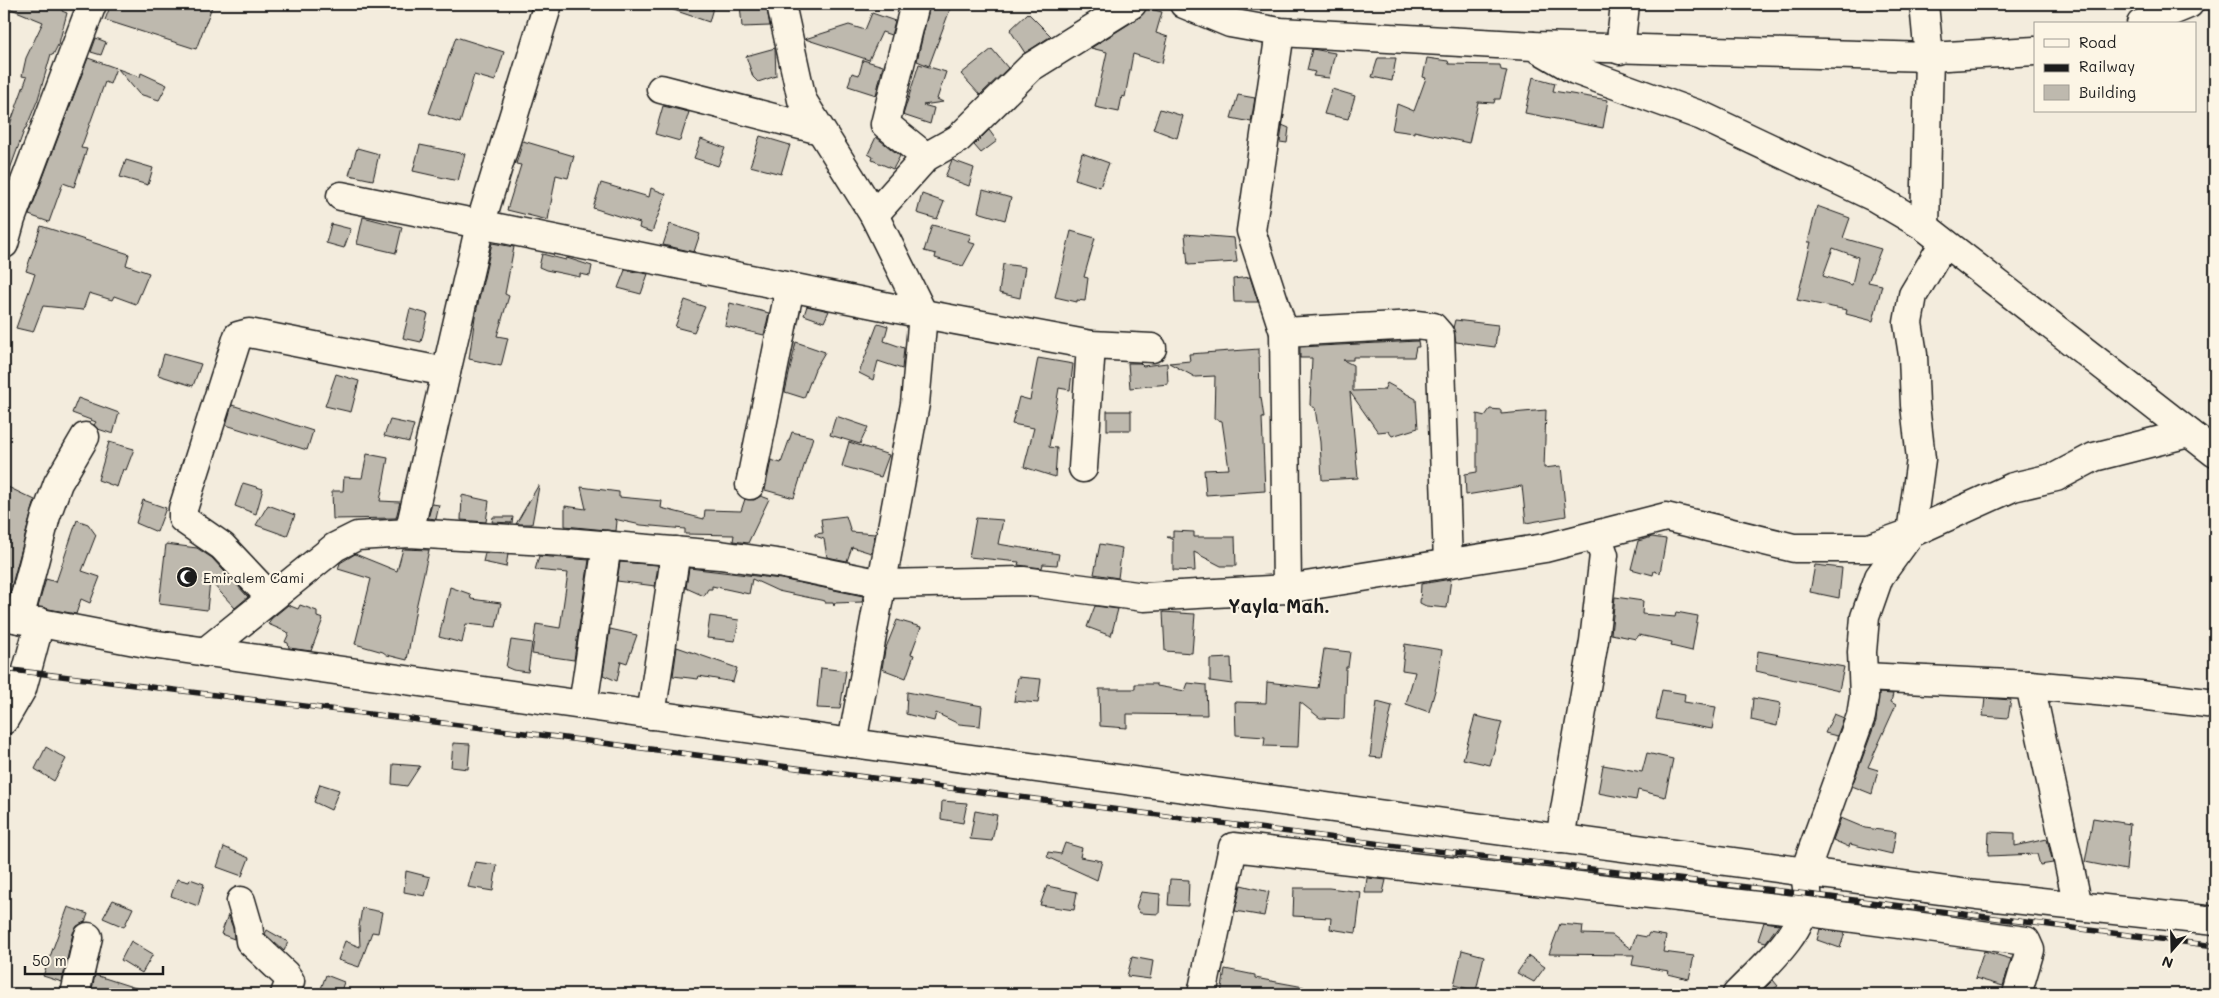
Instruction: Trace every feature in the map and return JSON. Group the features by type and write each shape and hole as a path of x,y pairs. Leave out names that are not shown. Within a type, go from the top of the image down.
{"street":[{"path":"4,244 11,218 92,4"},
{"path":"409,533 480,225 548,4"},
{"path":"781,4 802,100 874,216 923,314 915,404 852,743"},
{"path":"915,4 885,124 926,157"},
{"path":"874,216 926,157 958,139 1031,67 1132,4"},
{"path":"1184,4 1230,23 1280,32 1620,50 1929,57 2034,51"},
{"path":"1620,50 1625,4"},
{"path":"1737,994 1797,927 1807,894 1805,871 1860,716 1864,697 1862,652 1865,617 1879,577 1911,533 1921,459 1915,405 1913,354 1908,323 1914,295 1935,235 1929,57 1924,4"},
{"path":"2146,22 2189,4"},
{"path":"1280,32 1251,231 1284,332 1287,589"},
{"path":"1534,46 1575,70 1702,116 1874,197 1935,235 2215,453"},
{"path":"661,89 820,130"},
{"path":"341,196 923,314 1091,345 1152,348"},
{"path":"750,485 790,287"},
{"path":"1284,332 1416,325 1433,327 1440,335 1448,562"},
{"path":"271,598 222,546 182,519 183,509 238,336 250,333 446,372"},
{"path":"1083,468 1091,345"},
{"path":"205,652 335,547 357,536 409,533 676,551 784,564 882,584 1023,581 1144,597 1287,589 1545,548 1666,517 1794,548 1869,548 1911,533 2013,487 2056,477 2094,457 2190,433"},
{"path":"4,720 22,689 21,619 46,516 55,492 85,437"},
{"path":"1560,839 1594,641 1604,555 1597,535"},
{"path":"583,705 607,545"},
{"path":"651,715 676,551"},
{"path":"21,619 151,644 852,743 1976,895 2215,921"},
{"path":"1864,677 2030,685 2215,704"},
{"path":"2030,685 2078,906"},
{"path":"1202,994 1233,847 1802,911 2026,941 2030,950 2017,994"},
{"path":"241,901 248,925 250,941 290,981 285,994"},
{"path":"75,994 88,936"}],"building":[{"path":"4,4 63,4 62,11 67,13 59,43 53,55 51,54 38,99 6,180 4,180 4,141 27,77 22,76 26,58 43,22 4,6"},
{"path":"111,4 213,4 196,49 105,20"},
{"path":"663,4 714,4 709,22 662,6"},
{"path":"740,4 766,4 770,26 742,27"},
{"path":"930,4 952,4 929,66 917,61"},
{"path":"1147,8 1162,12 1156,33 1168,37 1162,63 1133,54 1125,97 1122,96 1119,112 1095,107 1107,52 1091,48 1140,17"},
{"path":"872,13 895,21 891,35 882,32 869,60 805,39 849,25 865,30"},
{"path":"1028,13 1051,36 1025,53 1010,30"},
{"path":"456,37 504,52 495,81 474,75 460,123 429,113"},
{"path":"96,38 106,42 101,55 91,52"},
{"path":"775,48 776,76 758,82 753,77 746,56"},
{"path":"992,49 1008,68 980,95 961,74"},
{"path":"1312,49 1335,53 1329,78 1313,76 1315,72 1307,70"},
{"path":"88,58 116,68 110,84 105,82 81,148 87,149 74,187 63,183 49,222 29,215"},
{"path":"1378,58 1396,58 1392,81 1372,77"},
{"path":"1427,58 1448,61 1449,64 1500,65 1501,70 1507,71 1500,99 1495,99 1494,103 1478,102 1469,143 1414,131 1414,133 1392,130 1397,104 1414,111 1426,78 1423,77"},
{"path":"863,60 883,66 876,95 848,86 852,73 859,75"},
{"path":"919,64 946,72 937,99 943,102 923,105 934,108 930,124 903,115"},
{"path":"118,69 140,77 141,73 167,85 159,100 139,94"},
{"path":"1533,77 1555,83 1553,91 1608,100 1603,128 1525,113"},
{"path":"1332,89 1355,96 1348,119 1324,114"},
{"path":"1238,95 1255,98 1251,122 1231,118"},
{"path":"663,106 689,112 680,141 655,134"},
{"path":"1160,109 1183,116 1177,138 1153,129"},
{"path":"1282,125 1289,128 1287,143 1280,142"},
{"path":"989,130 997,141 981,153 974,145"},
{"path":"760,136 790,145 781,174 750,166"},
{"path":"876,137 900,156 893,169 872,160 873,157 868,154"},
{"path":"701,139 725,148 718,166 694,158"},
{"path":"523,141 574,156 568,178 556,175 548,220 507,210 521,165 516,164"},
{"path":"420,145 465,154 458,181 413,171"},
{"path":"357,148 379,154 373,180 349,175"},
{"path":"1082,153 1109,163 1100,187 1075,179"},
{"path":"126,160 153,168 148,185 120,177"},
{"path":"952,160 974,168 969,186 945,177"},
{"path":"601,183 649,197 651,188 666,194 652,232 639,228 640,223 593,208"},
{"path":"983,190 1011,198 1005,220 978,212"},
{"path":"922,194 944,202 937,219 917,213"},
{"path":"1817,206 1850,218 1843,238 1881,249 1868,282 1882,285 1873,321 1846,314 1847,310 1797,300 1811,242 1808,242","holes":["1833,248 1858,257 1852,285 1823,276"]},
{"path":"363,217 402,227 396,253 357,244"},
{"path":"331,224 351,229 344,248 326,243"},
{"path":"670,224 700,234 694,252 663,245"},
{"path":"932,225 971,235 968,242 975,244 963,266 935,258 936,254 924,251"},
{"path":"41,226 129,254 126,265 149,273 136,304 114,296 112,300 89,293 83,310 43,306 33,332 16,328 35,274 26,271"},
{"path":"1071,231 1095,238 1084,277 1088,278 1085,301 1077,300 1077,302 1055,297"},
{"path":"1185,234 1234,238 1237,262 1188,265"},
{"path":"492,243 514,247 505,294 509,296 497,336 508,338 501,366 469,359 475,317"},
{"path":"542,254 566,260 567,258 592,266 590,276 580,274 580,277 539,267"},
{"path":"1003,264 1025,267 1020,298 999,293"},
{"path":"625,270 648,274 641,294 618,288"},
{"path":"1250,277 1258,302 1234,302 1233,279"},
{"path":"685,300 705,307 694,332 675,327"},
{"path":"730,303 769,313 764,335 725,326"},
{"path":"807,306 829,311 824,322 804,315"},
{"path":"410,309 428,314 421,342 403,338"},
{"path":"1455,320 1498,325 1495,347 1456,342 1453,328"},
{"path":"878,323 888,326 884,341 904,348 902,369 878,361 873,380 859,373"},
{"path":"1418,341 1419,347 1416,347 1414,357 1353,357 1353,360 1343,360 1353,365 1353,391 1384,390 1387,383 1416,399 1418,428 1392,436 1388,431 1378,432 1350,392 1358,478 1322,480 1320,442 1315,408 1310,405 1312,358 1300,358 1300,347"},
{"path":"796,342 825,352 815,369 804,398 785,392"},
{"path":"1259,349 1260,398 1264,418 1262,418 1265,491 1206,495 1204,470 1229,469 1222,421 1214,419 1215,376 1195,377 1169,363 1190,361 1189,354"},
{"path":"164,354 201,364 193,386 158,375"},
{"path":"1038,358 1073,364 1070,390 1059,388 1049,447 1057,448 1055,477 1024,467 1034,428 1012,424 1019,397 1030,400"},
{"path":"1128,363 1140,363 1143,366 1167,363 1168,384 1130,388"},
{"path":"336,374 359,381 351,412 325,406"},
{"path":"78,398 119,413 113,434 98,429 94,425 96,422 72,413"},
{"path":"232,405 313,431 307,450 226,425"},
{"path":"1490,409 1501,410 1501,414 1546,410 1544,468 1561,466 1566,516 1526,523 1522,486 1466,495 1465,474 1477,472 1477,414 1485,416"},
{"path":"1107,411 1131,411 1131,430 1107,430"},
{"path":"836,416 868,427 860,444 830,435"},
{"path":"390,420 414,425 409,442 384,436"},
{"path":"792,432 813,437 794,498 765,490 771,460 781,463"},
{"path":"109,442 134,449 126,470 123,469 117,487 98,480"},
{"path":"849,442 889,455 881,477 842,466"},
{"path":"367,454 388,458 380,501 400,502 396,518 333,519 332,491 343,491 344,477 362,478"},
{"path":"243,483 263,489 256,514 235,506"},
{"path":"538,486 532,524 516,524"},
{"path":"8,487 35,500 8,599 4,598 4,496"},
{"path":"581,487 619,492 619,497 662,501 661,508 704,519 705,510 741,511 745,499 754,500 761,496 769,499 748,543 733,541 734,535 685,534 685,529 641,525 614,519 617,521 616,531 565,526 565,506 586,509"},
{"path":"462,495 489,501 486,522 461,520"},
{"path":"143,500 166,508 157,532 136,523"},
{"path":"432,504 439,505 436,519 428,518"},
{"path":"268,505 295,515 287,536 256,525"},
{"path":"846,516 851,532 875,534 871,553 852,547 847,561 827,557 824,539 815,536 815,534 823,533 821,519"},
{"path":"493,517 513,517 512,523 492,522"},
{"path":"976,518 1003,520 998,544 1059,554 1057,565 1043,564 1042,568 1018,565 1019,562 969,557"},
{"path":"77,520 88,524 96,535 82,571 100,577 90,603 81,599 76,614 38,607 46,579 56,582"},
{"path":"1173,531 1194,532 1194,537 1235,537 1236,566 1221,566 1194,552 1195,571 1173,570 1173,540 1167,537 1173,537"},
{"path":"1652,537 1666,539 1660,573 1654,571 1653,575 1631,569 1638,541"},
{"name":"Emiralem Cami","path":"166,544 197,548 212,558 248,597 235,608 210,581 207,610 159,604"},
{"path":"1100,544 1122,548 1118,578 1094,574"},
{"path":"403,549 429,550 407,660 355,644 371,579 338,569 340,563 355,554 397,571"},
{"path":"485,553 508,554 506,567 483,562"},
{"path":"539,556 589,560 574,660 532,654 536,624 560,628 568,573 535,570"},
{"path":"620,562 658,565 655,586 617,581"},
{"path":"1815,565 1842,568 1839,598 1810,592"},
{"path":"689,568 781,579 863,596 862,602 835,603 834,606 833,603 825,603 825,601 778,591 752,579 749,594 712,586 712,589 708,589 704,596 686,588"},
{"path":"1451,579 1447,608 1426,606 1420,603 1421,584"},
{"path":"450,587 470,594 471,599 501,603 496,627 466,624 462,643 439,637"},
{"path":"1615,597 1643,601 1642,614 1675,617 1676,612 1698,616 1692,651 1671,646 1672,642 1639,635 1636,639 1611,634"},
{"path":"288,605 298,609 300,605 317,611 317,617 323,619 311,651 289,648 288,643 285,642 289,633 268,624 271,619"},
{"path":"1095,606 1118,609 1111,636 1087,627"},
{"path":"1163,612 1195,614 1192,653 1165,651"},
{"path":"710,616 739,620 735,641 707,638"},
{"path":"897,620 921,627 911,654 914,655 906,678 882,669 885,650"},
{"path":"610,629 637,635 627,663 621,661 617,681 603,675"},
{"path":"511,640 532,643 528,672 506,667"},
{"path":"1405,644 1442,650 1436,687 1429,712 1406,704 1415,672 1402,670"},
{"path":"677,647 737,668 733,682 699,676 698,679 673,676"},
{"path":"1324,649 1350,652 1348,667 1346,667 1344,719 1320,718 1300,702 1298,747 1264,746 1265,737 1236,735 1235,702 1266,703 1267,682 1318,688"},
{"path":"1758,651 1844,667 1839,690 1756,671"},
{"path":"1231,658 1232,684 1210,681 1210,659"},
{"path":"821,668 846,671 840,709 817,708"},
{"path":"1018,677 1041,679 1038,703 1014,701"},
{"path":"1188,683 1206,685 1207,715 1127,714 1127,728 1100,726 1099,689 1135,689 1135,684 1157,684 1157,686 1185,691"},
{"path":"1662,690 1685,694 1684,702 1716,707 1712,729 1656,719"},
{"path":"907,692 982,706 980,726 959,724 936,713 934,721 906,714"},
{"path":"1879,693 1893,694 1891,702 1896,705 1868,767 1878,770 1872,794 1852,786 1876,721"},
{"path":"1753,698 1781,703 1777,726 1751,720"},
{"path":"1985,698 2011,700 2008,718 1983,716"},
{"path":"1377,702 1392,706 1381,758 1370,757"},
{"path":"1834,714 1844,718 1837,736 1825,733"},
{"path":"1475,716 1502,722 1490,765 1463,759"},
{"path":"453,743 470,744 468,769 451,767"},
{"path":"46,747 66,759 54,781 35,769"},
{"path":"1647,753 1673,759 1665,797 1638,790 1636,800 1598,793 1603,765 1642,772"},
{"path":"393,764 420,766 407,786 392,784"},
{"path":"320,784 339,790 331,810 314,802"},
{"path":"942,801 967,803 963,823 941,819"},
{"path":"975,811 997,815 992,841 970,839"},
{"path":"1841,818 1865,828 1896,832 1892,854 1850,844 1849,847 1833,840"},
{"path":"2093,818 2130,824 2126,870 2085,862"},
{"path":"1989,832 2015,833 2015,846 2047,839 2053,863 2040,865 2037,854 1988,856"},
{"path":"1065,843 1082,848 1080,857 1102,861 1097,880 1047,857 1048,852 1061,854"},
{"path":"224,847 249,858 242,876 217,867"},
{"path":"475,862 497,865 493,891 468,887"},
{"path":"406,871 430,877 425,896 404,892"},
{"path":"1367,878 1386,880 1383,893 1365,893"},
{"path":"177,879 189,882 190,879 204,884 198,906 171,896"},
{"path":"1170,879 1189,880 1188,906 1168,905"},
{"path":"1241,885 1269,892 1264,916 1235,911"},
{"path":"1047,886 1077,892 1074,910 1040,905"},
{"path":"1294,888 1329,888 1361,892 1356,933 1330,929 1331,918 1293,916"},
{"path":"1141,892 1160,894 1159,914 1140,913 1136,907"},
{"path":"113,900 133,908 124,927 103,918"},
{"path":"68,907 88,914 85,922 77,926 73,933 62,982 43,976"},
{"path":"362,908 382,912 378,933 372,932 359,967 338,960 345,941 360,947 359,926"},
{"path":"228,915 233,928 234,939 221,934"},
{"path":"1764,922 1779,924 1766,942 1758,940"},
{"path":"1560,924 1583,926 1582,934 1612,935 1631,949 1636,935 1647,937 1649,933 1666,936 1663,952 1694,956 1689,979 1668,974 1669,971 1632,965 1634,955 1549,954"},
{"path":"1820,929 1845,933 1840,948 1817,940"},
{"path":"267,930 288,942 284,951 265,934"},
{"path":"131,941 153,954 142,973 121,960"},
{"path":"1462,950 1484,956 1476,991 1454,985"},
{"path":"1984,951 2011,959 2003,986 1975,978"},
{"path":"1529,956 1545,967 1534,982 1517,973"},
{"path":"1132,957 1153,961 1150,979 1127,976"},
{"path":"1225,969 1255,975 1255,978 1304,987 1304,994 1221,994"},
{"path":"95,975 145,991 144,994 91,994"},
{"path":"326,975 344,982 340,994 319,994"},
{"path":"1773,980 1778,986 1766,994 1759,994"}],"railway":[{"path":"4,669 557,737 1420,849 1807,894 2215,946"}],"place":[{"name":"Emiralem Cami","path":"187,577"}],"district":[{"name":"Yayla Mah.","path":"1279,605"}]}
